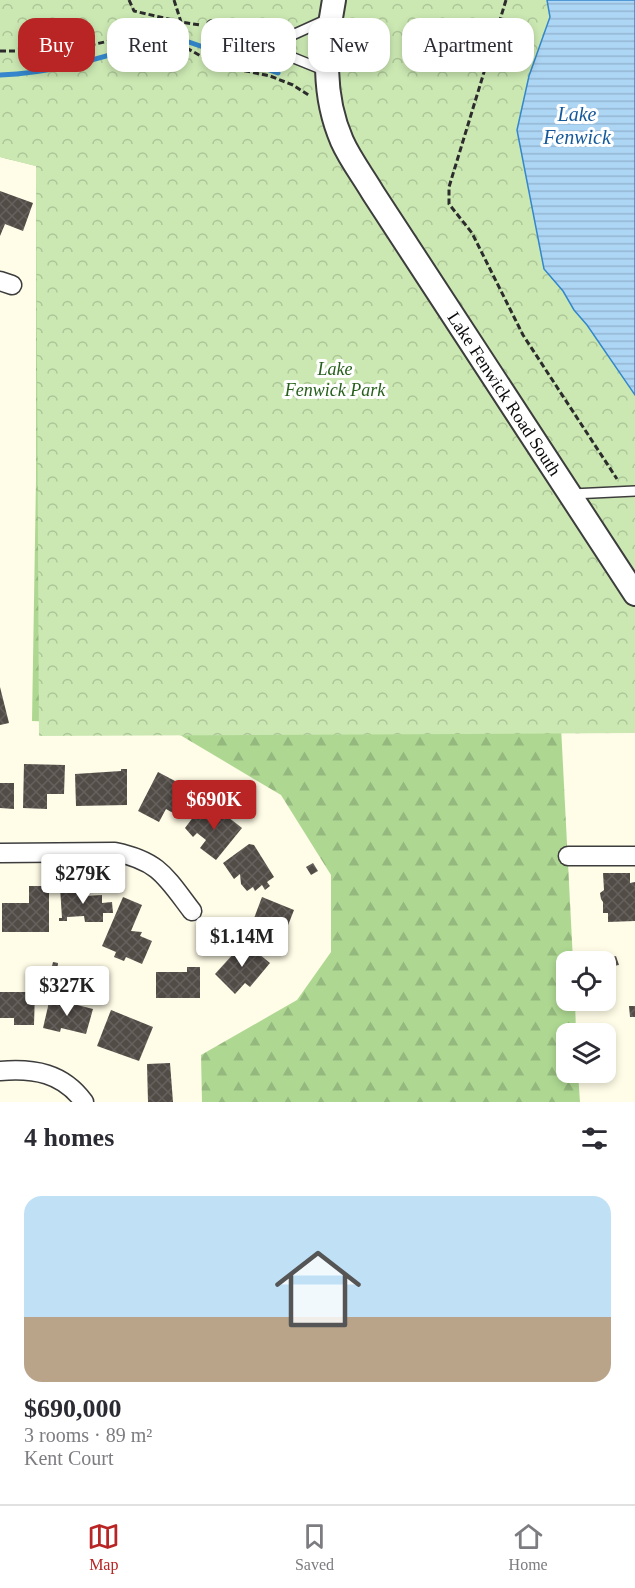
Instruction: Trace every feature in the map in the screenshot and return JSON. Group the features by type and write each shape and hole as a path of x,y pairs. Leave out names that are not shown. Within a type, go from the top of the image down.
{"street":[{"name":"Lake Fenwick Road South","path":"326,72 331,107 343,142 373,193 635,594"},
{"path":"0,853 115,852 134,856 148,861 161,871 192,911"},
{"path":"568,856 635,856"},
{"path":"0,1071 37,1071 59,1077 75,1090 84,1102"}],"lane":[{"path":"296,30 332,9"},
{"path":"570,494 635,491"}],"path":[{"path":"129,0 134,11 164,18"},
{"path":"174,0 180,18"},
{"path":"506,0 449,187 449,204 471,233 523,335 610,466 623,491"},
{"path":"0,51 62,51 107,42"},
{"path":"189,49 217,65 270,76 293,85 331,107"}],"green space":[{"path":"0,0 18,23 18,72 57,72 560,707 572,951 556,951 556,1011 575,1011 576,1023 556,1023 556,1083 579,1083 580,1102 202,1102 201,1055 297,1000 331,952 331,875 281,795 165,726 32,721 36,481 36,166 0,157"},
{"name":"Lake Fenwick Park","path":"0,0 635,0 635,733 39,736 36,166 0,157"}],"water":[{"name":"Lake Fenwick","path":"547,0 635,0 635,395 563,291 544,269 517,130 529,76 530,72 534,72 534,62 550,17"}],"building":[{"path":"0,191 33,203 23,231 5,224 0,236"},
{"path":"0,687 9,723 0,725"},
{"path":"24,764 65,765 64,794 47,794 47,809 23,808"},
{"path":"121,769 127,769 127,805 76,806 75,774 121,771"},
{"path":"158,772 194,791 180,817 166,809 159,822 138,811"},
{"path":"0,783 14,783 14,809 0,808"},
{"path":"214,806 242,828 216,860 200,848 206,840 197,833 193,837 185,828 200,808 208,813"},
{"path":"249,844 254,845 274,877 267,882 270,886 265,890 262,885 255,891 253,887 247,891 241,884 240,874 234,879 223,863"},
{"path":"313,863 318,871 311,875 306,867"},
{"path":"603,873 630,873 630,883 635,882 635,921 608,922 608,913 603,913 600,893 604,890"},
{"path":"29,886 49,886 49,932 2,932 2,903 29,903"},
{"path":"83,886 84,896 102,895 102,903 112,902 113,913 103,913 103,922 85,922 84,916 67,917 67,921 59,921 59,918 62,918 60,887"},
{"path":"123,897 142,905 131,931 142,932 140,936 152,941 142,964 126,957 124,961 114,957 116,952 102,946"},
{"path":"262,897 294,910 280,946 254,936 259,924 253,921"},
{"path":"244,942 270,963 250,987 245,983 235,994 215,974"},
{"path":"53,962 58,963 55,989 47,987"},
{"path":"187,967 200,967 200,998 156,998 156,972 187,972"},
{"path":"0,992 35,992 34,1025 14,1025 14,1018 0,1018"},
{"path":"50,998 93,1009 86,1034 61,1028 60,1032 43,1028"},
{"path":"629,1006 635,1006 635,1017 630,1017"},
{"path":"111,1010 153,1027 139,1061 97,1046"},
{"path":"170,1063 173,1102 148,1102 147,1064"}],"waterway":[{"path":"189,42 278,73"},
{"path":"0,75 41,71 107,56"}]}
